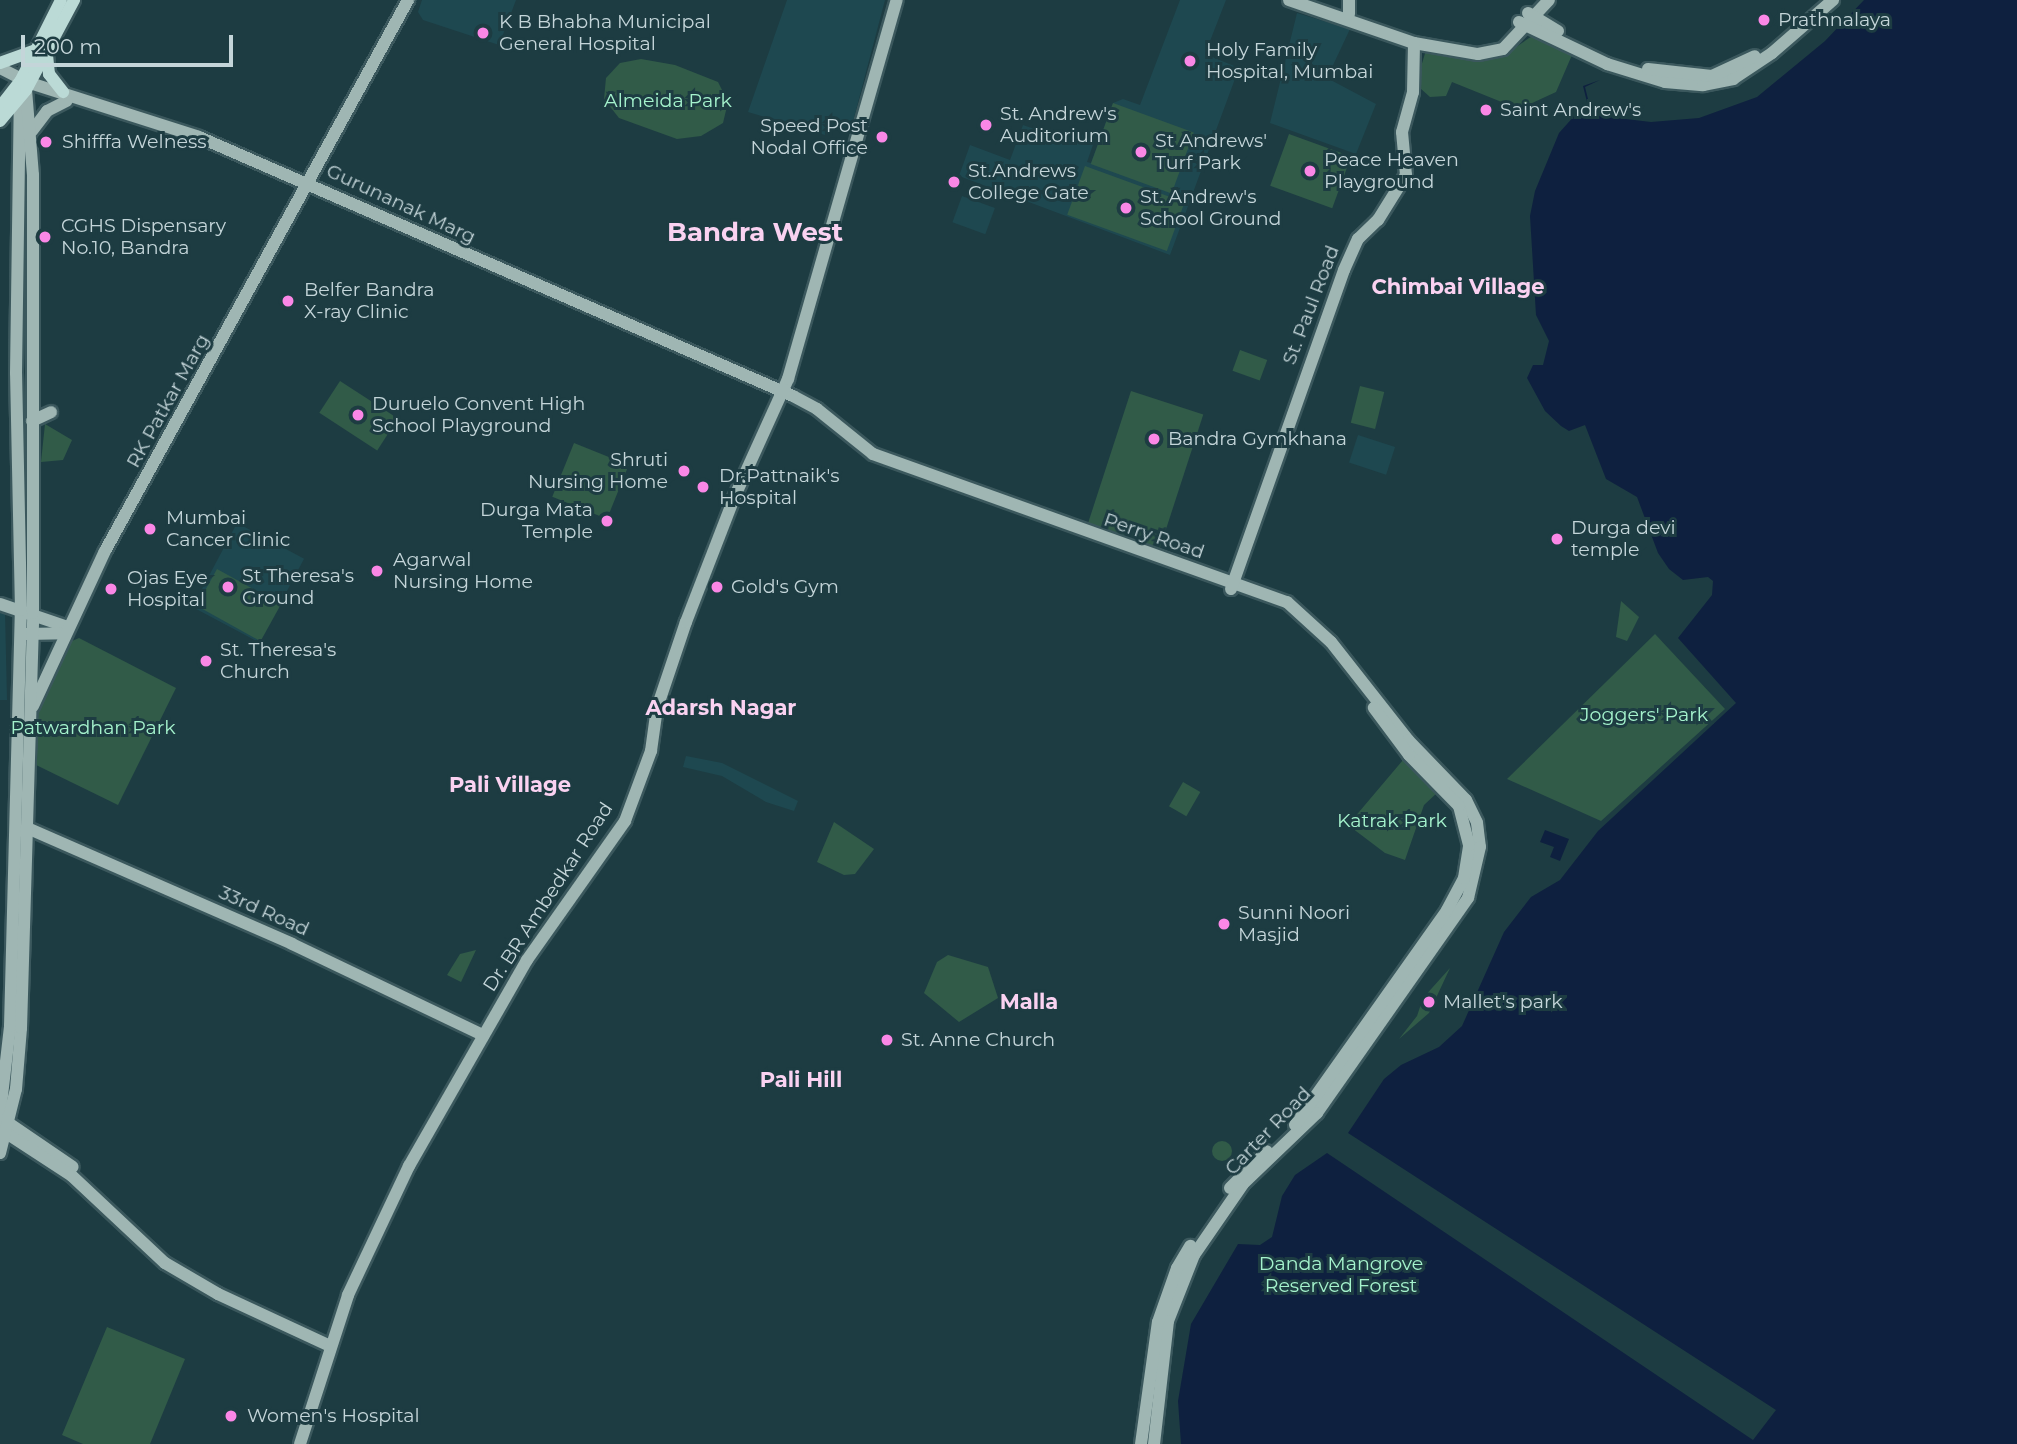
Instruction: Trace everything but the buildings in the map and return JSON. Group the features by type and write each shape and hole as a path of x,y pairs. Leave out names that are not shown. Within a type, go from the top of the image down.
{"main road":[{"path":"0,121 23,88 61,0"},
{"path":"0,63 42,48 74,0"},
{"name":"RK Patkar Marg","path":"30,712 66,630 408,0"},
{"path":"886,29 890,0"},
{"path":"886,29 897,0"},
{"path":"1289,0 1414,43 1478,54 1497,52 1541,0"},
{"path":"1312,0 1349,7 1415,34 1485,46 1499,43 1549,0"},
{"path":"1544,28 1644,68 1675,75 1712,76 1755,56 1822,0"},
{"path":"1526,19 1622,68 1665,82 1703,85 1733,79 1772,53 1833,0"},
{"name":"Dr. BR Ambedkar Road","path":"300,1444 348,1295 410,1166 483,1035 558,912 625,821 651,751 657,708 686,622 780,390 845,177 886,29"},
{"name":"St. Paul Road","path":"1232,586 1344,270 1358,239 1378,220 1406,175 1402,132 1413,92 1414,43"},
{"path":"32,131 43,115 65,97 47,68 42,48"},
{"name":"Gurunanak Marg","path":"0,68 23,88"},
{"name":"Gurunanak Marg","path":"0,79 23,88 65,97 199,137 780,390"},
{"path":"0,107 23,88"},
{"path":"0,1113 15,1027 32,421 32,131 23,88"},
{"path":"23,88 16,373 27,612"},
{"name":"Perry Road","path":"780,390 817,409 873,454 1232,586 1287,602 1457,796"},
{"path":"32,421 51,412"},
{"path":"0,604 27,612 66,630"},
{"path":"26,634 66,630"},
{"path":"0,1153 15,1027 27,828 30,712 26,634"},
{"name":"Carter Road","path":"1141,1444 1158,1322 1177,1268 1240,1175 1295,1125 1468,898 1479,835 1474,811 1457,796"},
{"name":"33rd Road","path":"27,828 292,944 483,1035"},
{"name":"Carter Road","path":"1154,1444 1168,1321 1194,1255 1243,1184 1317,1113 1360,1042"},
{"path":"4,1125 72,1177 165,1263 330,1346"}],"shaded area":[{"name":"K B Bhabha Municipal General Hospital","path":"422,0 516,0 499,45 423,20 418,12"},
{"path":"787,0 885,0 851,129 830,123 825,135 748,112"},
{"path":"1180,0 1226,0 1205,54 1239,68 1170,255 959,176 970,145 1010,160 1023,125 1068,141 1072,131 1095,139 1087,162 1091,163 1113,103 1123,99 1140,105"},
{"path":"1864,0 2017,0 2017,1444 1181,1444 1178,1401 1191,1324 1238,1244 1260,1245 1272,1237 1282,1196 1295,1175 1327,1153 1753,1440 1776,1410 1348,1133 1384,1079 1401,1065 1439,1047 1462,1026 1504,932 1531,897 1560,880 1598,831 1736,703 1678,638 1712,595 1713,581 1708,577 1683,580 1669,569 1658,553 1637,497 1606,479 1585,425 1569,431 1561,426 1545,411 1527,378 1533,365 1543,365 1549,341 1536,315 1530,216 1535,191 1559,133 1576,114 1590,114 1583,86 1600,80 1585,87 1592,115 1651,122 1699,118 1757,97 1825,41"},
{"path":"1297,13 1350,29 1327,78 1376,104 1356,154 1270,123"},
{"path":"962,196 995,208 985,234 952,222"},
{"path":"1358,435 1395,447 1386,475 1349,463"},
{"path":"237,523 304,559 260,643 192,607"},
{"path":"0,611 5,612 7,700 0,700"},
{"path":"686,756 722,763 798,801 794,811 766,802 722,776 683,767"},
{"path":"1545,830 1569,839 1560,861 1550,857 1554,847 1540,842"}],"green space":[{"path":"1532,36 1572,55 1556,92 1519,109 1452,82 1446,96 1430,97 1420,88 1418,77 1426,50 1455,57 1500,58"},
{"name":"Almeida Park","path":"641,59 675,65 718,82 728,102 723,123 701,136 677,139 619,118 604,99 606,78 620,63"},
{"name":"St Andrews' Turf Park","path":"1113,103 1194,132 1172,193 1091,164"},
{"name":"Peace Heaven Playground","path":"1289,134 1351,157 1332,208 1270,186"},
{"name":"St. Andrew's School Ground","path":"1085,166 1185,202 1167,251 1067,215"},
{"path":"1240,350 1267,360 1260,381 1232,371"},
{"name":"Duruelo Convent High School Playground","path":"340,381 398,419 377,450 319,413"},
{"path":"1360,386 1384,392 1375,429 1351,423"},
{"path":"1131,391 1203,414 1158,553 1086,530"},
{"path":"45,424 72,440 63,460 41,462"},
{"path":"574,443 629,465 607,519 552,497"},
{"name":"St Theresa's Ground","path":"217,569 281,604 260,641 197,606"},
{"path":"1621,601 1639,617 1627,641 1616,637"},
{"name":"Joggers' Park","path":"1655,634 1725,709 1601,821 1507,779"},
{"name":"Patwardhan Park","path":"79,638 176,688 118,805 32,763 33,718 72,641"},
{"name":"Katrak Park","path":"1403,760 1438,792 1424,805 1405,860 1385,853 1348,825"},
{"path":"1183,782 1200,792 1186,816 1169,806"},
{"path":"834,822 874,849 855,874 844,875 817,862"},
{"path":"476,950 461,982 447,975 460,954"},
{"path":"948,955 988,967 998,998 959,1022 924,993 937,962"},
{"name":"Mallet's park","path":"1450,968 1429,1013 1399,1039 1417,1016 1423,998"},
{"path":"1222,1141 1229,1144 1232,1151 1229,1158 1222,1161 1215,1158 1212,1151 1215,1144"},
{"path":"107,1327 185,1359 150,1444 83,1444 62,1435"}],"place":[{"name":"Prathnalaya","path":"1764,20"},
{"name":"K B Bhabha Municipal General Hospital","path":"483,33"},
{"name":"Holy Family Hospital, Mumbai","path":"1190,61"},
{"name":"Saint Andrew's","path":"1486,110"},
{"name":"St. Andrew's Auditorium","path":"986,125"},
{"name":"Speed Post Nodal Office","path":"882,137"},
{"name":"Shifffa Welness","path":"46,142"},
{"name":"St Andrews' Turf Park","path":"1141,152"},
{"name":"Peace Heaven Playground","path":"1310,171"},
{"name":"St.Andrews College Gate","path":"954,182"},
{"name":"St. Andrew's School Ground","path":"1126,208"},
{"name":"CGHS Dispensary No.10, Bandra","path":"45,237"},
{"name":"Belfer Bandra X-ray Clinic","path":"288,301"},
{"name":"Duruelo Convent High School Playground","path":"358,415"},
{"name":"Bandra Gymkhana","path":"1154,439"},
{"name":"Shruti Nursing Home","path":"684,471"},
{"name":"Dr.Pattnaik's Hospital","path":"703,487"},
{"name":"Durga Mata Temple","path":"607,521"},
{"name":"Mumbai Cancer Clinic","path":"150,529"},
{"name":"Durga devi temple","path":"1557,539"},
{"name":"Agarwal Nursing Home","path":"377,571"},
{"name":"St Theresa's Ground","path":"228,587"},
{"name":"Gold's Gym","path":"717,587"},
{"name":"Ojas Eye Hospital","path":"111,589"},
{"name":"St. Theresa's Church","path":"206,661"},
{"name":"Sunni Noori Masjid","path":"1224,924"},
{"name":"Mallet's park","path":"1429,1002"},
{"name":"St. Anne Church","path":"887,1040"},
{"name":"Women's Hospital","path":"231,1416"}],"district":[{"name":"Bandra West","path":"755,233"},
{"name":"Chimbai Village","path":"1458,287"},
{"name":"Adarsh Nagar","path":"721,708"},
{"name":"Pali Village","path":"510,785"},
{"name":"Malla","path":"1029,1002"},
{"name":"Pali Hill","path":"801,1080"}],"park label":[{"name":"Danda Mangrove Reserved Forest","path":"1341,1275"}]}
